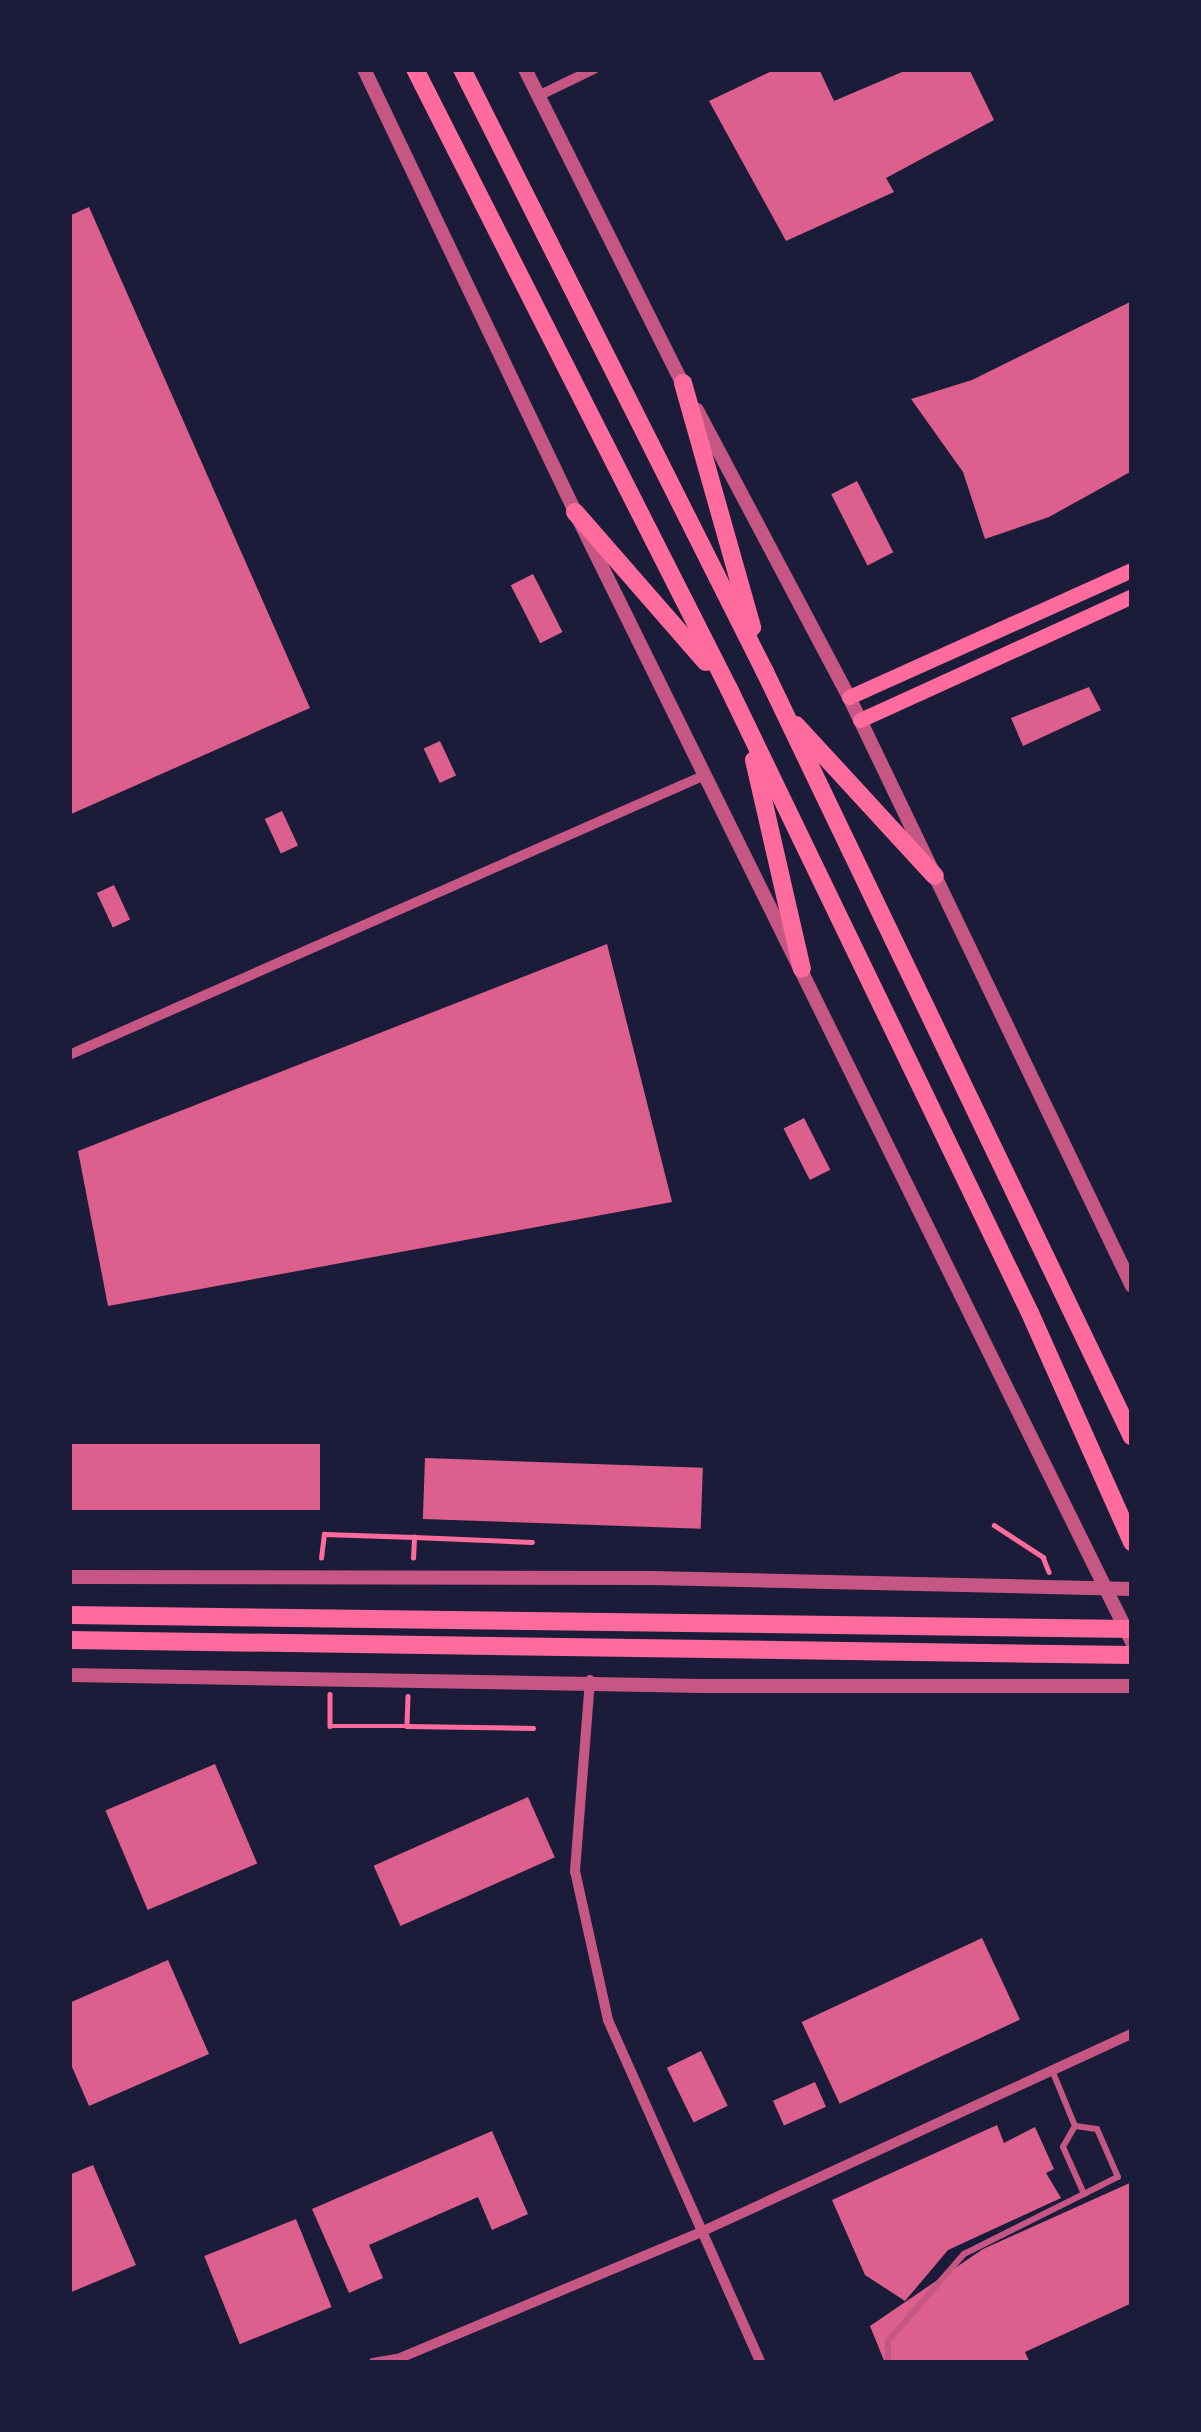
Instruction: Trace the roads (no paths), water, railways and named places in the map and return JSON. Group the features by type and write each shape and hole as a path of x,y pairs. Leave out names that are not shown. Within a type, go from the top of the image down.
{"highway":[{"path":"415,69 729,689 1030,1313 1132,1542"},
{"path":"463,72 765,672 1069,1295 1132,1437"},
{"path":"682,382 765,672"},
{"path":"575,512 729,689"},
{"path":"783,710 935,876"},
{"path":"747,726 802,969"},
{"path":"69,1615 1130,1633"},
{"path":"69,1640 1132,1655"}],"main road":[{"path":"849,698 1132,570"},
{"path":"860,720 1132,596"}],"street":[{"path":"364,69 575,512 1130,1633"},
{"path":"525,69 682,382 849,698 1130,1278"},
{"path":"538,96 594,69"},
{"path":"69,1055 705,775"},
{"path":"69,1577 652,1578 1132,1589"},
{"path":"69,1675 590,1680 704,1686 1132,1686"},
{"path":"590,1680 574,1871 608,2020 761,2363"},
{"path":"373,2363 400,2358 703,2231 1132,2034"}],"lane":[{"path":"1052,2070 1075,2126"},
{"path":"1075,2126 1063,2147 1084,2194"},
{"path":"888,2363 889,2341 964,2254 1118,2176 1097,2129 1075,2126"}]}
